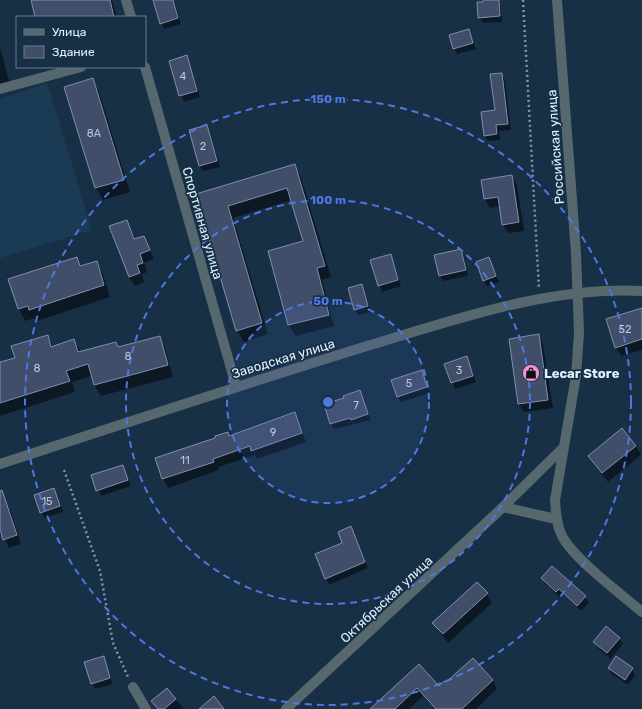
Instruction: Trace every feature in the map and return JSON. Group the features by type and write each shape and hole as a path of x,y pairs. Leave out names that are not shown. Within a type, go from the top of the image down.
{"street":[{"path":"126,0 131,16"},
{"name":"Российская улица","path":"556,519 555,500 576,376 578,293 557,0"},
{"path":"0,88 77,68"},
{"name":"Спортивная улица","path":"145,68 236,386"},
{"path":"578,293 642,290"},
{"name":"Заводская улица","path":"0,464 236,386 488,310 578,293"},
{"name":"Октябрьская улица","path":"286,709 503,507 563,448"},
{"path":"503,507 556,519 562,535 572,551 642,612"},
{"path":"133,687 146,709"}],"path":[{"path":"524,0 540,300"},
{"path":"64,470 100,571 113,643 133,687"}],"shaded area":[{"path":"47,83 92,230 0,258 0,99"}],"building":[{"path":"31,0 110,0 114,16 35,16"},
{"path":"153,0 173,0 178,18 160,24"},
{"path":"483,0 499,0 500,16 478,18 477,2 483,2"},
{"path":"469,29 473,43 453,49 449,35"},
{"path":"187,55 197,91 179,96 169,61"},
{"path":"502,73 508,124 496,125 497,134 484,136 481,112 495,110 490,74"},
{"path":"93,78 124,180 95,188 64,87"},
{"path":"207,125 217,161 199,166 189,130"},
{"path":"295,164 325,266 317,268 329,315 288,325 268,251 303,241 287,188 228,206 262,323 236,331 196,194"},
{"path":"512,175 519,222 502,225 498,197 484,199 481,180"},
{"path":"127,220 134,239 144,236 150,250 140,254 143,263 137,265 140,273 129,277 109,226"},
{"path":"461,249 466,270 439,276 434,255"},
{"path":"391,254 398,280 378,286 370,260"},
{"path":"77,257 80,266 97,261 104,285 29,310 28,306 18,309 8,279"},
{"path":"489,257 496,276 483,281 476,262"},
{"path":"362,284 368,306 354,310 348,288"},
{"path":"642,308 642,339 615,348 606,319"},
{"path":"539,334 548,400 518,404 509,339"},
{"path":"48,335 51,347 74,339 78,352 116,342 118,347 160,336 168,365 94,385 88,364 66,371 70,381 0,403 0,362 15,358 11,346"},
{"path":"467,356 473,376 451,383 444,364"},
{"path":"422,370 427,387 397,397 391,380"},
{"path":"360,390 368,414 351,420 350,418 330,424 324,404 344,398 343,396"},
{"path":"295,412 302,433 251,451 250,446 213,459 214,462 162,479 155,458 215,438 215,436 228,432 229,436"},
{"path":"622,428 636,446 602,473 588,456"},
{"path":"123,465 128,480 96,491 91,475"},
{"path":"54,488 60,506 40,513 34,495"},
{"path":"2,490 17,535 3,540 0,529 0,491"},
{"path":"351,526 365,562 325,579 315,554 342,543 338,532"},
{"path":"552,566 586,596 577,606 559,589 556,592 541,578"},
{"path":"477,582 488,593 443,634 432,623"},
{"path":"606,626 620,638 607,653 593,642"},
{"path":"104,656 110,678 91,684 84,662"},
{"path":"616,656 633,668 625,680 608,668"},
{"path":"473,658 493,680 462,709 436,709 417,688 395,709 370,709 419,664 439,686 444,681 446,682"},
{"path":"167,688 176,699 164,709 158,709 151,701"},
{"path":"214,696 224,709 199,709"}],"place":[{"name":"Lecar Store","path":"531,373"}]}
